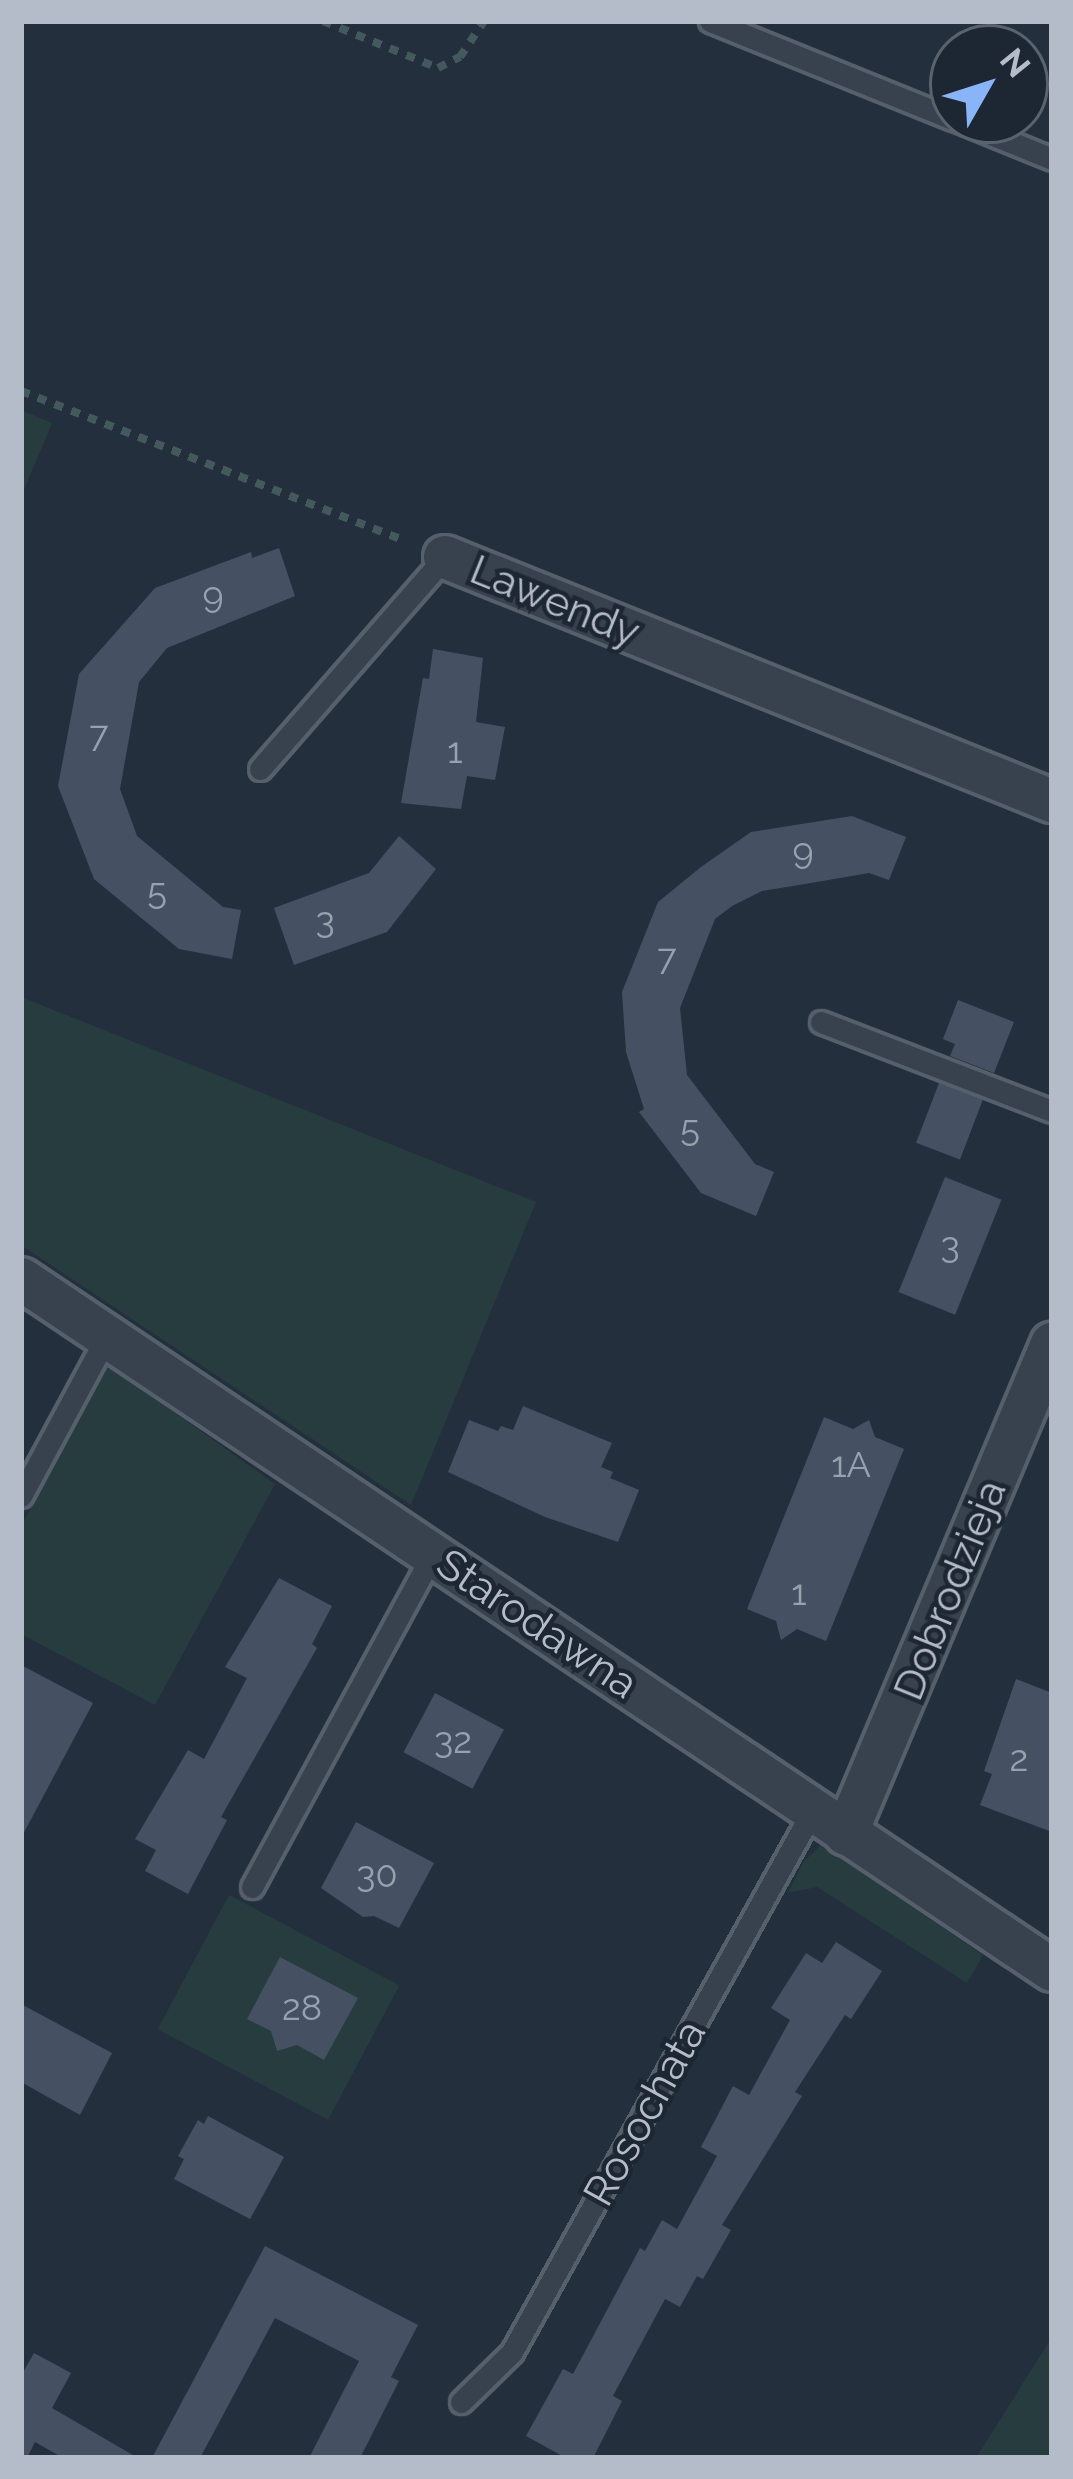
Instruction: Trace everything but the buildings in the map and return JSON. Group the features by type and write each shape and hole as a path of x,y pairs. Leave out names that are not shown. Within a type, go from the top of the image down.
{"street":[{"name":"Lawendy","path":"445,556 1052,801"},
{"name":"Starodawna","path":"21,1279 1052,1970"},
{"name":"Dobrodzieja","path":"829,1823 1052,1344"}],"lane":[{"path":"710,21 929,109"},
{"path":"1015,144 1052,159"},
{"path":"260,769 445,556"},
{"path":"821,1022 1052,1111"},
{"path":"21,1496 107,1336"},
{"path":"252,1887 433,1552"},
{"name":"Rosochata","path":"461,2402 512,2352 829,1823"}],"path":[{"path":"323,21 438,68 460,57 484,21"},
{"name":"Lawendy","path":"21,391 445,556"}],"green space":[{"path":"21,410 52,423 21,497"},
{"path":"21,997 536,1202 411,1505 21,1245"},
{"path":"108,1365 275,1484 155,1705 21,1634 21,1526"},
{"path":"821,1845 983,1955 967,1983 817,1887 788,1893 803,1862"},
{"path":"229,1895 399,1986 328,2120 158,2029"},
{"path":"1052,2337 1052,2458 976,2458"}]}
